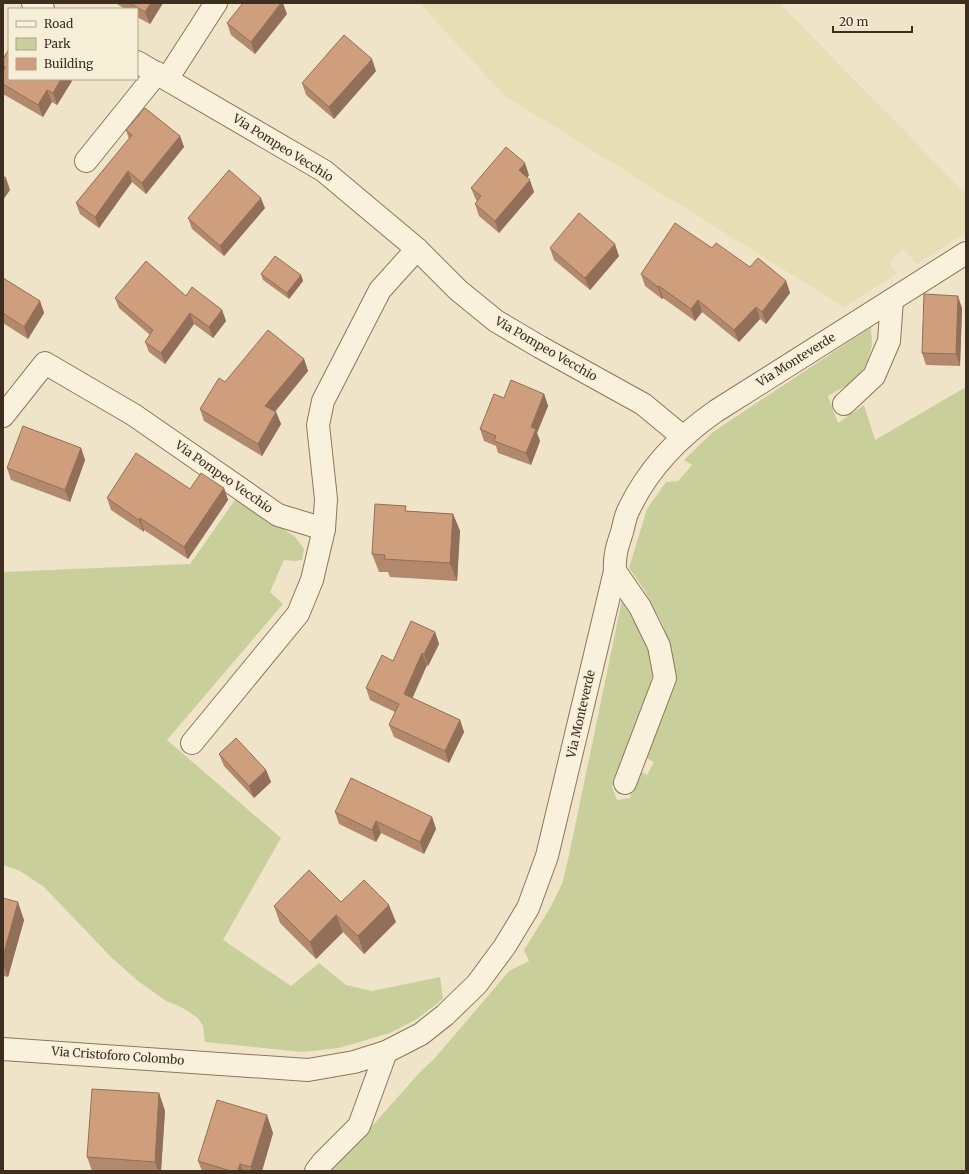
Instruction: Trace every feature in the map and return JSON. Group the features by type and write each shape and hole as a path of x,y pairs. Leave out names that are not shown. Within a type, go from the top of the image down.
{"street":[{"path":"86,161 162,76 216,3"},
{"name":"Via Pompeo Vecchio","path":"138,63 324,171 418,249 458,290 496,321 643,404 683,437"},
{"path":"192,743 298,614 312,580 324,529 326,499 318,425 323,401 380,290 418,249"},
{"name":"Via Monteverde","path":"386,1052 421,1034 445,1015 477,984 505,946 528,908 547,856 615,572 614,559 628,510 646,479 665,455 701,421 966,253"},
{"path":"844,404 874,376 889,341 892,300"},
{"name":"Via Pompeo Vecchio","path":"3,416 46,364 134,415 278,515 324,529"},
{"path":"615,572 640,607 659,646 665,678 625,783"},
{"name":"Via Cristoforo Colombo","path":"3,1049 308,1070 354,1062 386,1052"},
{"path":"316,1171 323,1162 360,1126 386,1052"}],"shaded area":[{"path":"419,3 779,3 966,194 966,233 917,264 903,249 889,262 897,274 844,307 505,96"}],"green space":[{"path":"871,327 872,345 867,363 856,380 828,396 838,423 864,405 875,440 966,387 966,1171 330,1171 340,1155 374,1124 420,1072 435,1058 509,971 529,961 524,950 550,908 562,884 622,600 649,649 654,666 651,682 612,787 617,800 630,798 638,770 647,775 654,762 645,757 673,687 672,656 663,625 645,591 629,568 647,509 666,482 678,481 692,465 684,460 713,432"},
{"path":"237,497 295,537 304,549 302,560 284,560 270,592 283,604 167,740 281,838 223,940 291,986 319,963 346,985 372,991 440,977 443,999 417,1019 390,1033 339,1048 302,1052 205,1042 203,1026 198,1018 181,1007 166,1001 138,981 111,957 44,887 20,871 3,865 3,572 190,564"}],"building":[{"path":"130,3 151,3 145,12"},
{"path":"243,3 281,3 251,42 227,23"},
{"path":"344,35 372,59 329,107 302,83"},
{"path":"8,51 8,80 60,80 53,93 47,90 38,105 3,84 3,71 5,67 3,66 3,59"},
{"path":"145,108 180,136 142,183 128,171 95,217 76,203 132,135 126,130"},
{"path":"506,147 525,163 519,170 530,180 495,221 475,204 481,196 471,188"},
{"path":"229,170 261,198 220,246 188,218"},
{"path":"579,213 615,244 585,278 550,248"},
{"path":"675,223 712,248 716,243 750,267 758,258 786,281 762,312 756,307 734,330 698,300 691,309 641,274"},
{"path":"275,256 301,275 287,293 261,274"},
{"path":"146,261 186,296 192,287 222,310 209,327 190,313 161,353 145,342 153,330 115,298"},
{"path":"3,278 40,301 24,327 3,313"},
{"path":"924,294 958,296 956,354 922,353"},
{"path":"268,330 304,359 265,406 276,412 258,444 200,409 219,378 225,382"},
{"path":"511,380 544,394 531,427 536,429 526,453 494,441 496,436 480,429 494,394 504,398"},
{"path":"23,426 81,448 65,490 7,468"},
{"path":"136,453 190,489 201,473 224,488 184,547 140,518 139,520 107,498"},
{"path":"375,504 406,506 405,511 453,514 450,563 384,559 385,555 372,554"},
{"path":"411,621 435,632 424,654 422,653 404,694 460,720 445,751 389,725 399,704 366,688 382,655 393,661"},
{"path":"236,738 266,770 249,786 219,754"},
{"path":"351,778 432,817 420,842 376,821 372,830 335,812"},
{"path":"309,870 341,902 364,880 389,905 358,936 336,915 310,942 274,906"},
{"path":"3,898 18,902 3,956"},
{"path":"92,1089 159,1093 155,1162 87,1157"},
{"path":"217,1100 267,1115 251,1167 240,1164 238,1171 231,1171 198,1161"}]}
